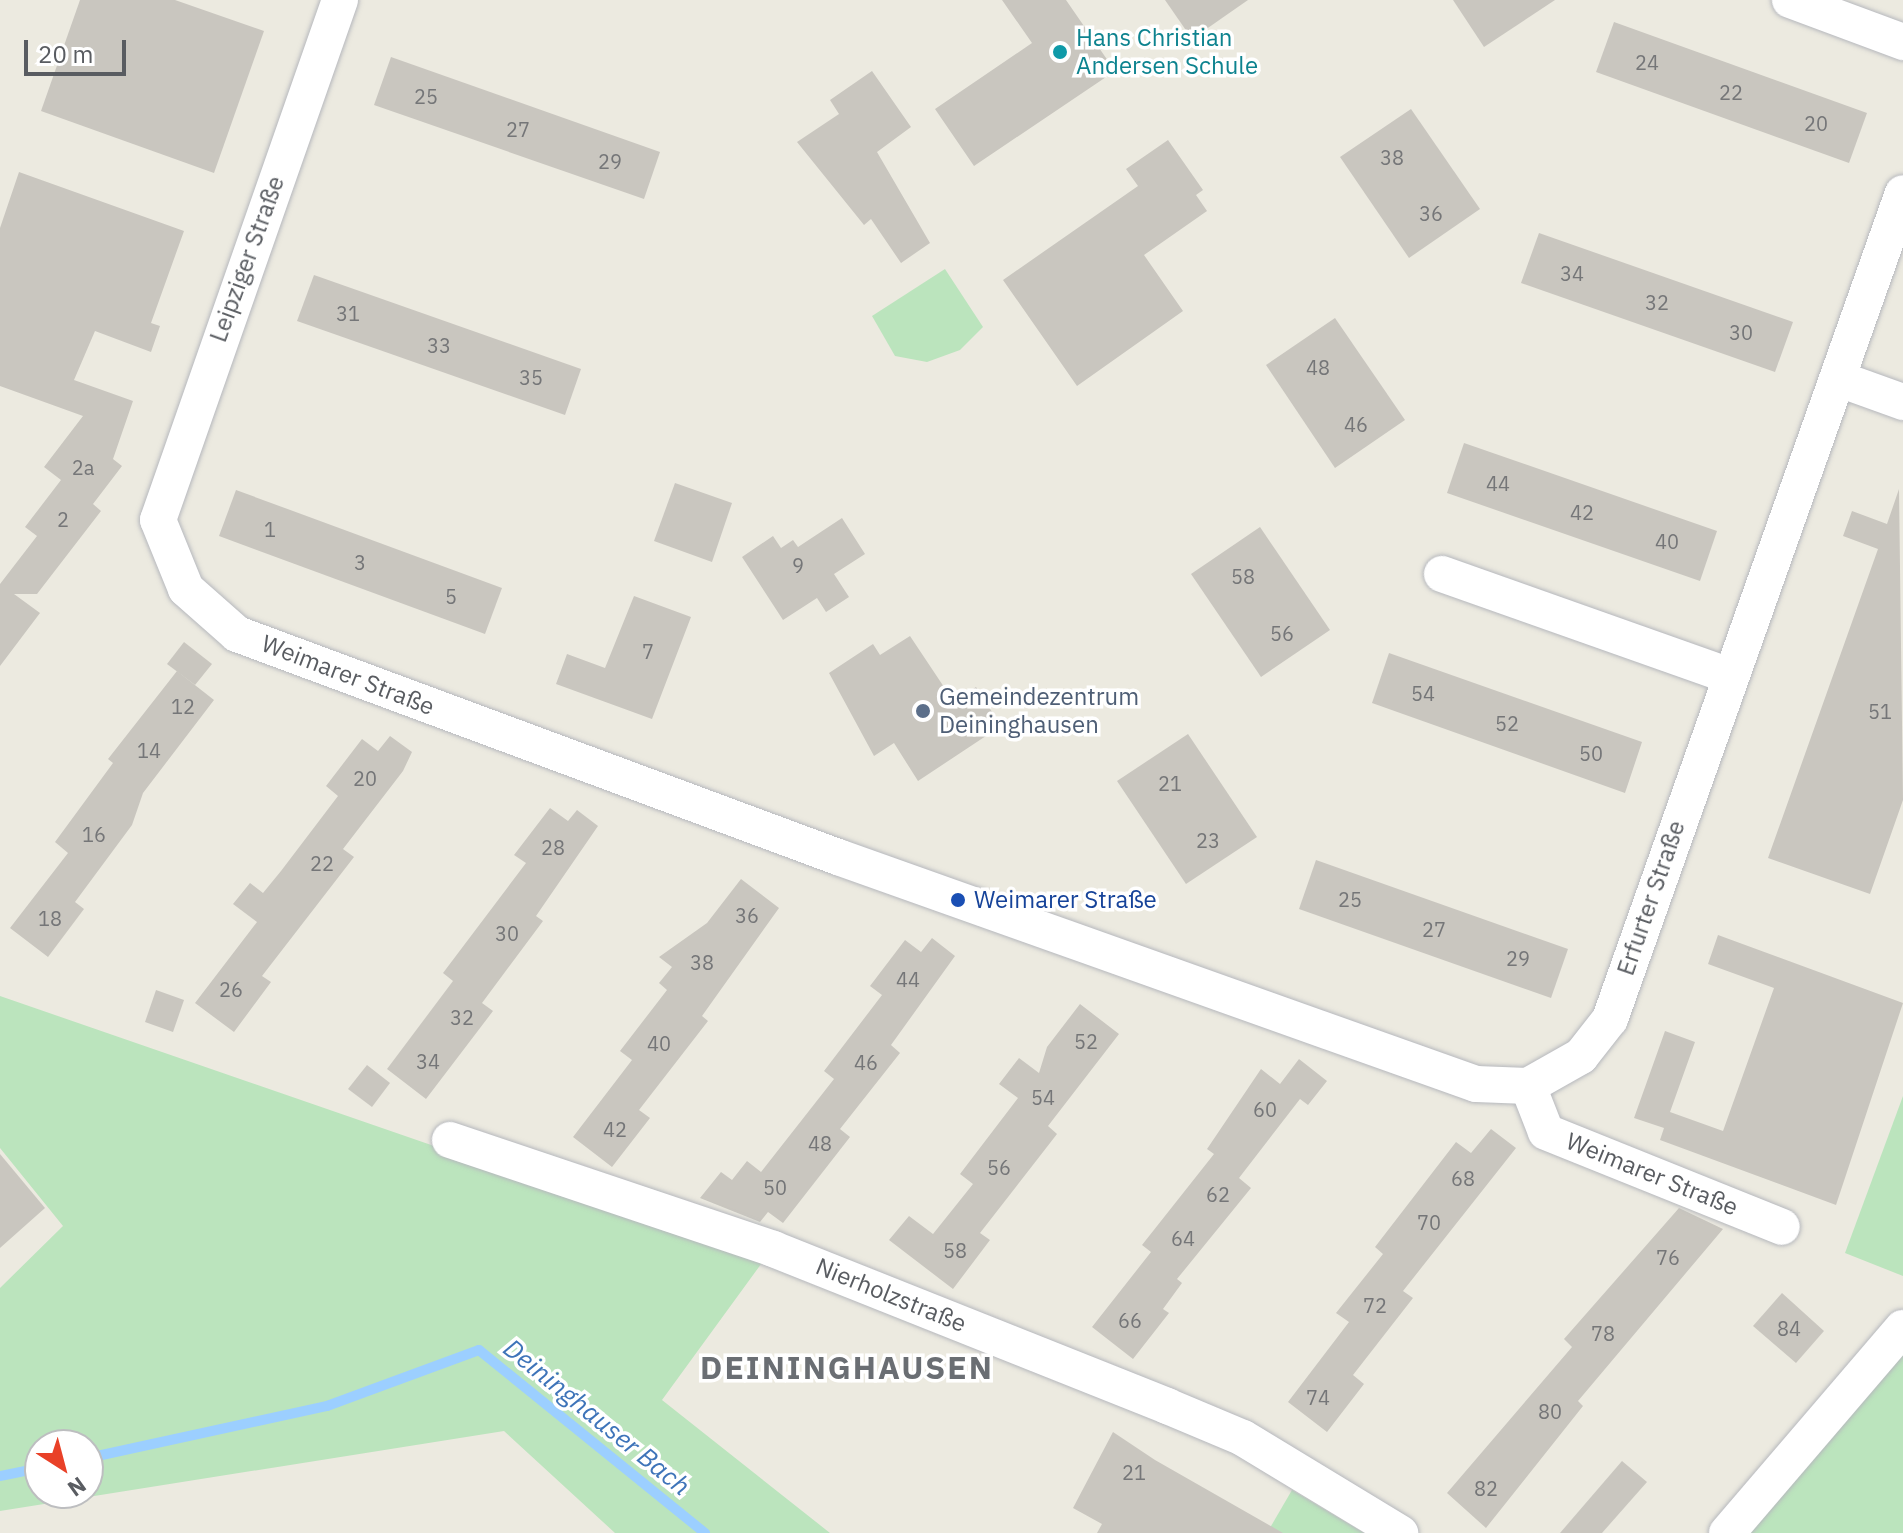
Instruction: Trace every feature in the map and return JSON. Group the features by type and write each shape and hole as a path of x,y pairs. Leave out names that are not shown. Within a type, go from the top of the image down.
{"street":[{"name":"Leipziger Straße","path":"158,520 340,0"},
{"path":"1790,0 1903,42"},
{"name":"Erfurter Straße","path":"1528,1086 1581,1056 1610,1019 1728,675 1839,379 1903,193"},
{"path":"1839,379 1903,402"},
{"name":"Weimarer Straße","path":"158,520 186,589 237,634 1370,1049 1476,1084 1528,1086 1546,1132 1782,1227"},
{"path":"1442,574 1728,675"},
{"name":"Nierholzstraße","path":"450,1140 773,1249 1167,1406 1243,1438 1400,1533"},
{"path":"1727,1533 1903,1328"}],"green space":[{"path":"945,269 983,327 960,350 927,362 895,356 872,316"},
{"path":"0,996 764,1260 662,1400 830,1533 615,1533 504,1431 104,1494 104,1429 24,1429 24,1507 0,1511 0,1288 63,1226 0,1148"},
{"path":"1903,1096 1903,1276 1845,1253"},
{"path":"1903,1346 1903,1533 1736,1533"},
{"path":"1292,1490 1364,1533 1267,1533"}],"building":[{"path":"80,0 175,0 264,31 214,173 41,111"},
{"path":"1002,0 1066,0 1115,71 974,166 935,109 1032,43"},
{"name":"Hans Christian Andersen Schule","path":"1165,0 1248,0 1192,39"},
{"path":"1453,0 1555,0 1484,47"},
{"path":"1614,22 1867,113 1849,163 1596,72"},
{"path":"391,57 660,152 644,199 374,105"},
{"path":"872,71 911,127 877,152 930,243 901,263 871,219 864,225 797,142 839,114 830,100"},
{"path":"1411,109 1480,209 1409,258 1340,157"},
{"path":"1168,140 1203,190 1196,195 1207,211 1144,255 1183,311 1077,386 1003,280 1138,186 1126,169"},
{"path":"19,172 184,231 151,323 160,326 151,352 95,331 74,380 133,401 113,459 122,466 93,504 101,511 37,594 14,594 40,613 0,666 0,584 37,536 25,527 61,480 44,467 83,416 0,386 0,228"},
{"path":"1539,233 1793,322 1775,372 1521,283"},
{"path":"314,275 581,369 565,415 297,321"},
{"path":"1335,318 1405,420 1335,468 1266,365"},
{"path":"1464,443 1717,531 1700,581 1447,493"},
{"path":"675,483 732,503 712,562 654,541"},
{"path":"1899,489 1903,800 1870,894 1768,858 1878,549 1843,536 1852,511 1887,524"},
{"path":"236,490 502,588 485,634 219,536"},
{"path":"842,518 865,554 834,574 849,597 826,612 817,598 783,620 742,557 773,536 781,548 793,540 798,547"},
{"path":"1260,527 1330,630 1261,677 1191,574"},
{"path":"634,596 691,617 652,719 556,684 567,654 605,668"},
{"name":"Gemeindezentrum Deininghausen","path":"910,636 954,702 976,687 1001,726 918,781 894,743 874,756 829,673 873,644 880,655"},
{"path":"184,642 212,664 195,685 167,664"},
{"path":"1389,653 1642,742 1625,793 1372,703"},
{"path":"177,671 214,700 143,793 132,825 75,902 84,909 48,957 10,928 68,853 55,842 113,763 108,759"},
{"path":"1188,734 1257,837 1186,884 1117,781"},
{"path":"390,736 412,752 403,771 343,849 354,857 262,976 271,982 234,1032 195,1003 257,922 233,904 250,883 263,893 281,871 338,796 326,786 362,739 378,751"},
{"path":"550,808 568,821 577,810 598,826 536,916 543,921 482,1003 493,1011 426,1099 387,1069 453,981 443,973 526,863 514,855"},
{"path":"1316,860 1568,949 1551,998 1299,909"},
{"path":"741,879 779,908 702,1016 708,1021 639,1110 650,1118 612,1167 573,1137 632,1060 620,1051 667,990 659,983 672,967 659,957 707,923"},
{"path":"1718,935 1903,1003 1836,1205 1660,1140 1664,1128 1634,1118 1665,1031 1695,1042 1670,1112 1723,1131 1774,988 1708,964"},
{"path":"932,938 955,956 891,1045 900,1053 840,1129 850,1137 783,1223 768,1212 760,1222 700,1198 721,1172 732,1180 747,1161 761,1172 834,1079 824,1071 882,995 870,986 905,940 921,952"},
{"path":"156,990 184,1000 173,1032 145,1022"},
{"path":"1080,1004 1119,1034 1048,1126 1057,1134 980,1233 990,1240 953,1289 889,1240 909,1216 933,1234 973,1184 960,1174 1018,1098 999,1084 1019,1058 1039,1073 1047,1047"},
{"path":"1299,1059 1327,1081 1308,1105 1300,1099 1239,1178 1251,1188 1177,1279 1182,1283 1163,1309 1169,1313 1133,1359 1092,1327 1151,1252 1142,1245 1214,1154 1207,1149 1261,1069 1280,1084"},
{"path":"367,1065 390,1083 372,1107 348,1089"},
{"path":"1491,1129 1516,1148 1403,1291 1413,1298 1353,1375 1364,1384 1327,1432 1288,1402 1349,1322 1336,1313 1383,1254 1375,1247 1456,1142 1471,1153"},
{"path":"0,1154 45,1208 0,1248"},
{"path":"1679,1208 1723,1229 1578,1401 1583,1406 1486,1528 1447,1493 1572,1347 1564,1339"},
{"path":"1782,1293 1824,1331 1796,1363 1753,1326"},
{"path":"1113,1432 1155,1460 1283,1533 1097,1533 1102,1524 1073,1508"},
{"path":"1622,1461 1647,1482 1602,1533 1560,1533"}],"waterway":[{"name":"Deininghauser Bach","path":"104,1455 327,1406 479,1350 705,1533"},
{"name":"Deininghauser Bach","path":"0,1476 24,1471"}],"place":[{"name":"Hans Christian Andersen Schule","path":"1060,52"},
{"name":"Gemeindezentrum Deininghausen","path":"923,711"},
{"name":"Weimarer Straße","path":"958,900"}],"district":[{"name":"DEININGHAUSEN","path":"847,1367"}]}
